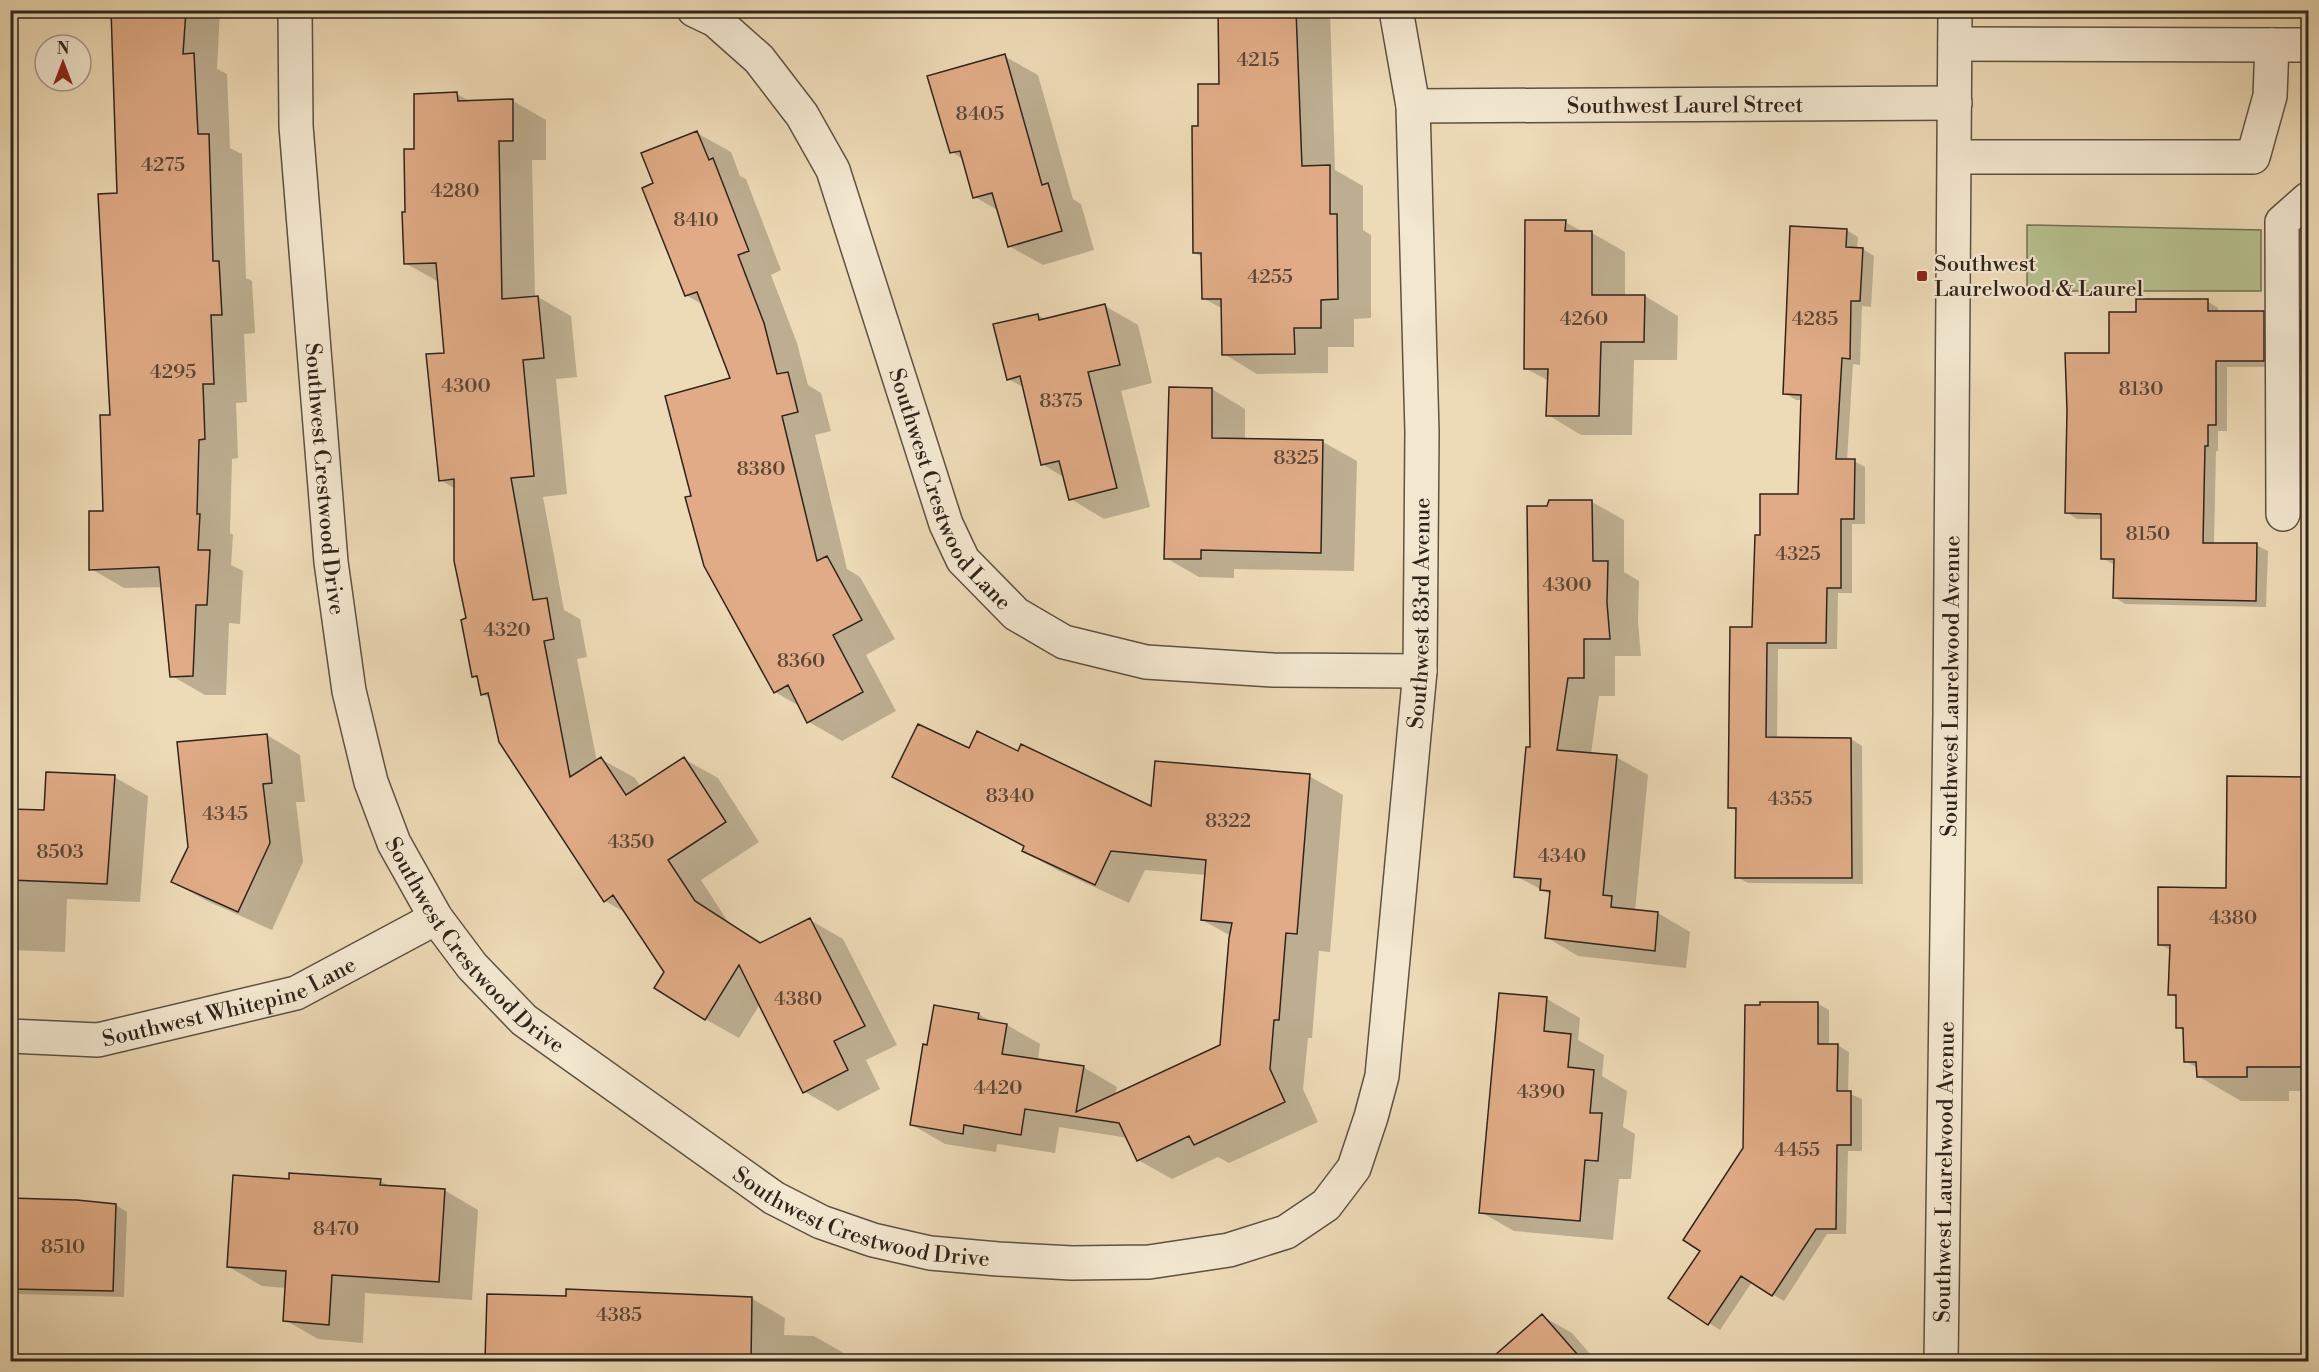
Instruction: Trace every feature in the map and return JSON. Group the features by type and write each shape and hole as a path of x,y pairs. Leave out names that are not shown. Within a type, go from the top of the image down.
{"street":[{"name":"Southwest Crestwood Drive","path":"295,10 296,126 331,562 349,691 371,782 394,843 436,918 472,966 524,1020 774,1198 821,1222 873,1240 930,1253 998,1260 1072,1263 1149,1262 1228,1250 1286,1232 1326,1205"},
{"name":"Southwest Crestwood Lane","path":"694,10 715,20 759,59 802,115 832,170 946,524 963,560 1016,614 1064,642 1146,662 1273,669 1420,671"},
{"name":"Southwest 83rd Avenue","path":"1326,1205 1354,1168 1382,1076 1420,671 1422,432 1413,106 1396,10"},
{"name":"Southwest Laurelwood Avenue","path":"1941,1362 1955,10"},
{"path":"1955,44 2308,45"},
{"path":"1955,157 2253,157 2270,96 2272,45"},
{"name":"Southwest Laurel Street","path":"1413,106 1955,103"},
{"path":"2283,514 2282,222 2308,199"},
{"name":"Southwest Whitepine Lane","path":"10,1036 98,1040 296,993 436,918"}],"green space":[{"path":"2027,225 2261,230 2261,291 2027,291"}],"building":[{"path":"111,10 186,10 183,54 194,53 198,134 209,134 213,261 219,261 222,315 211,315 214,384 203,384 205,439 199,440 198,550 210,550 207,605 196,605 193,676 170,677 159,567 89,570 89,511 103,511 100,415 110,415 98,194 117,193"},
{"path":"1218,10 1296,10 1302,166 1330,165 1330,214 1337,214 1338,299 1321,300 1321,328 1294,328 1295,354 1222,355 1221,299 1202,299 1201,253 1193,253 1192,126 1198,126 1198,84 1219,84"},
{"path":"1005,54 1042,185 1048,183 1062,231 1008,247 992,193 973,198 960,151 950,153 927,76"},
{"path":"457,92 458,101 513,99 513,141 499,141 502,299 538,296 544,358 523,360 534,476 511,478 533,600 547,598 554,639 544,641 570,777 601,757 626,795 684,757 726,822 668,860 695,901 760,943 810,918 865,1026 834,1041 848,1070 803,1093 739,965 705,1020 654,988 664,972 613,895 604,902 499,742 488,693 481,695 477,676 472,677 461,620 466,618 454,561 454,479 439,481 426,354 444,353 436,263 404,264 402,212 405,212 404,149 414,149 414,94"},
{"path":"697,131 709,160 713,158 749,251 738,255 764,323 777,374 788,372 798,412 782,416 817,561 827,556 862,620 833,635 863,692 807,723 788,685 774,693 704,566 685,497 691,496 665,396 730,378 697,292 685,296 642,188 653,183 641,153"},
{"path":"1525,220 1566,220 1565,231 1592,231 1592,295 1645,295 1644,342 1601,342 1599,416 1546,416 1548,369 1524,369"},
{"path":"1790,226 1847,229 1846,247 1863,248 1860,301 1851,301 1850,359 1842,358 1836,459 1855,459 1854,519 1841,519 1841,588 1827,588 1826,643 1767,643 1766,737 1851,738 1852,878 1735,878 1736,808 1728,808 1730,627 1752,627 1755,535 1760,535 1760,494 1798,494 1801,395 1783,394"},
{"path":"2136,299 2208,299 2208,311 2264,311 2264,361 2216,361 2216,425 2208,425 2208,446 2205,446 2203,543 2257,543 2256,601 2113,598 2114,559 2101,559 2101,514 2065,513 2067,410 2065,353 2109,353 2109,312 2136,312"},
{"path":"1105,304 1120,365 1088,372 1117,488 1069,500 1059,461 1041,465 1020,376 1007,380 993,324 1038,314 1039,320"},
{"path":"2301,311 2308,311 2308,361 2301,361"},
{"path":"1169,387 1212,388 1212,438 1323,440 1321,553 1201,550 1201,559 1164,559"},
{"path":"1549,500 1592,500 1593,561 1608,561 1607,603 1610,639 1584,639 1584,678 1568,678 1557,750 1617,755 1603,895 1612,896 1611,907 1658,912 1655,951 1545,938 1550,891 1540,890 1541,879 1514,877 1526,747 1530,747 1527,506 1547,506"},
{"path":"918,724 969,748 977,731 1018,751 1021,744 1151,806 1155,761 1310,774 1297,934 1286,933 1279,1020 1274,1020 1270,1069 1285,1102 1194,1145 1189,1136 1137,1161 1119,1123 1025,1109 1021,1135 964,1125 963,1134 910,1125 923,1044 927,1045 934,1005 979,1013 978,1019 1007,1024 1002,1054 1084,1066 1076,1112 1220,1045 1232,923 1201,920 1206,860 1111,851 1095,885 1022,851 1024,846 892,777"},
{"path":"267,734 272,783 263,784 270,843 238,912 171,882 188,847 177,742"},
{"path":"46,772 115,775 107,884 10,880 10,809 44,810"},
{"path":"2227,776 2308,777 2308,947 2303,947 2303,1067 2247,1067 2247,1077 2197,1077 2196,1062 2184,1062 2183,1028 2176,1028 2176,995 2168,995 2170,945 2158,945 2158,887 2226,888"},
{"path":"1499,993 1547,997 1544,1031 1571,1034 1568,1067 1594,1070 1590,1113 1602,1113 1598,1161 1585,1160 1580,1221 1479,1213"},
{"path":"1760,1002 1818,1002 1818,1044 1838,1044 1837,1091 1851,1091 1851,1145 1837,1145 1836,1229 1816,1229 1772,1296 1741,1276 1708,1325 1668,1298 1700,1251 1683,1240 1743,1148 1745,1005 1760,1005"},
{"path":"289,1173 381,1179 380,1185 445,1189 439,1282 332,1275 329,1325 283,1321 286,1271 227,1267 233,1175 289,1179"},
{"path":"10,1198 116,1204 113,1291 10,1289"},
{"path":"566,1289 752,1297 751,1362 485,1360 487,1294 566,1296"},
{"path":"1542,1314 1584,1362 1487,1362"}],"place":[{"name":"Southwest Laurelwood & Laurel","path":"1922,276"}]}
